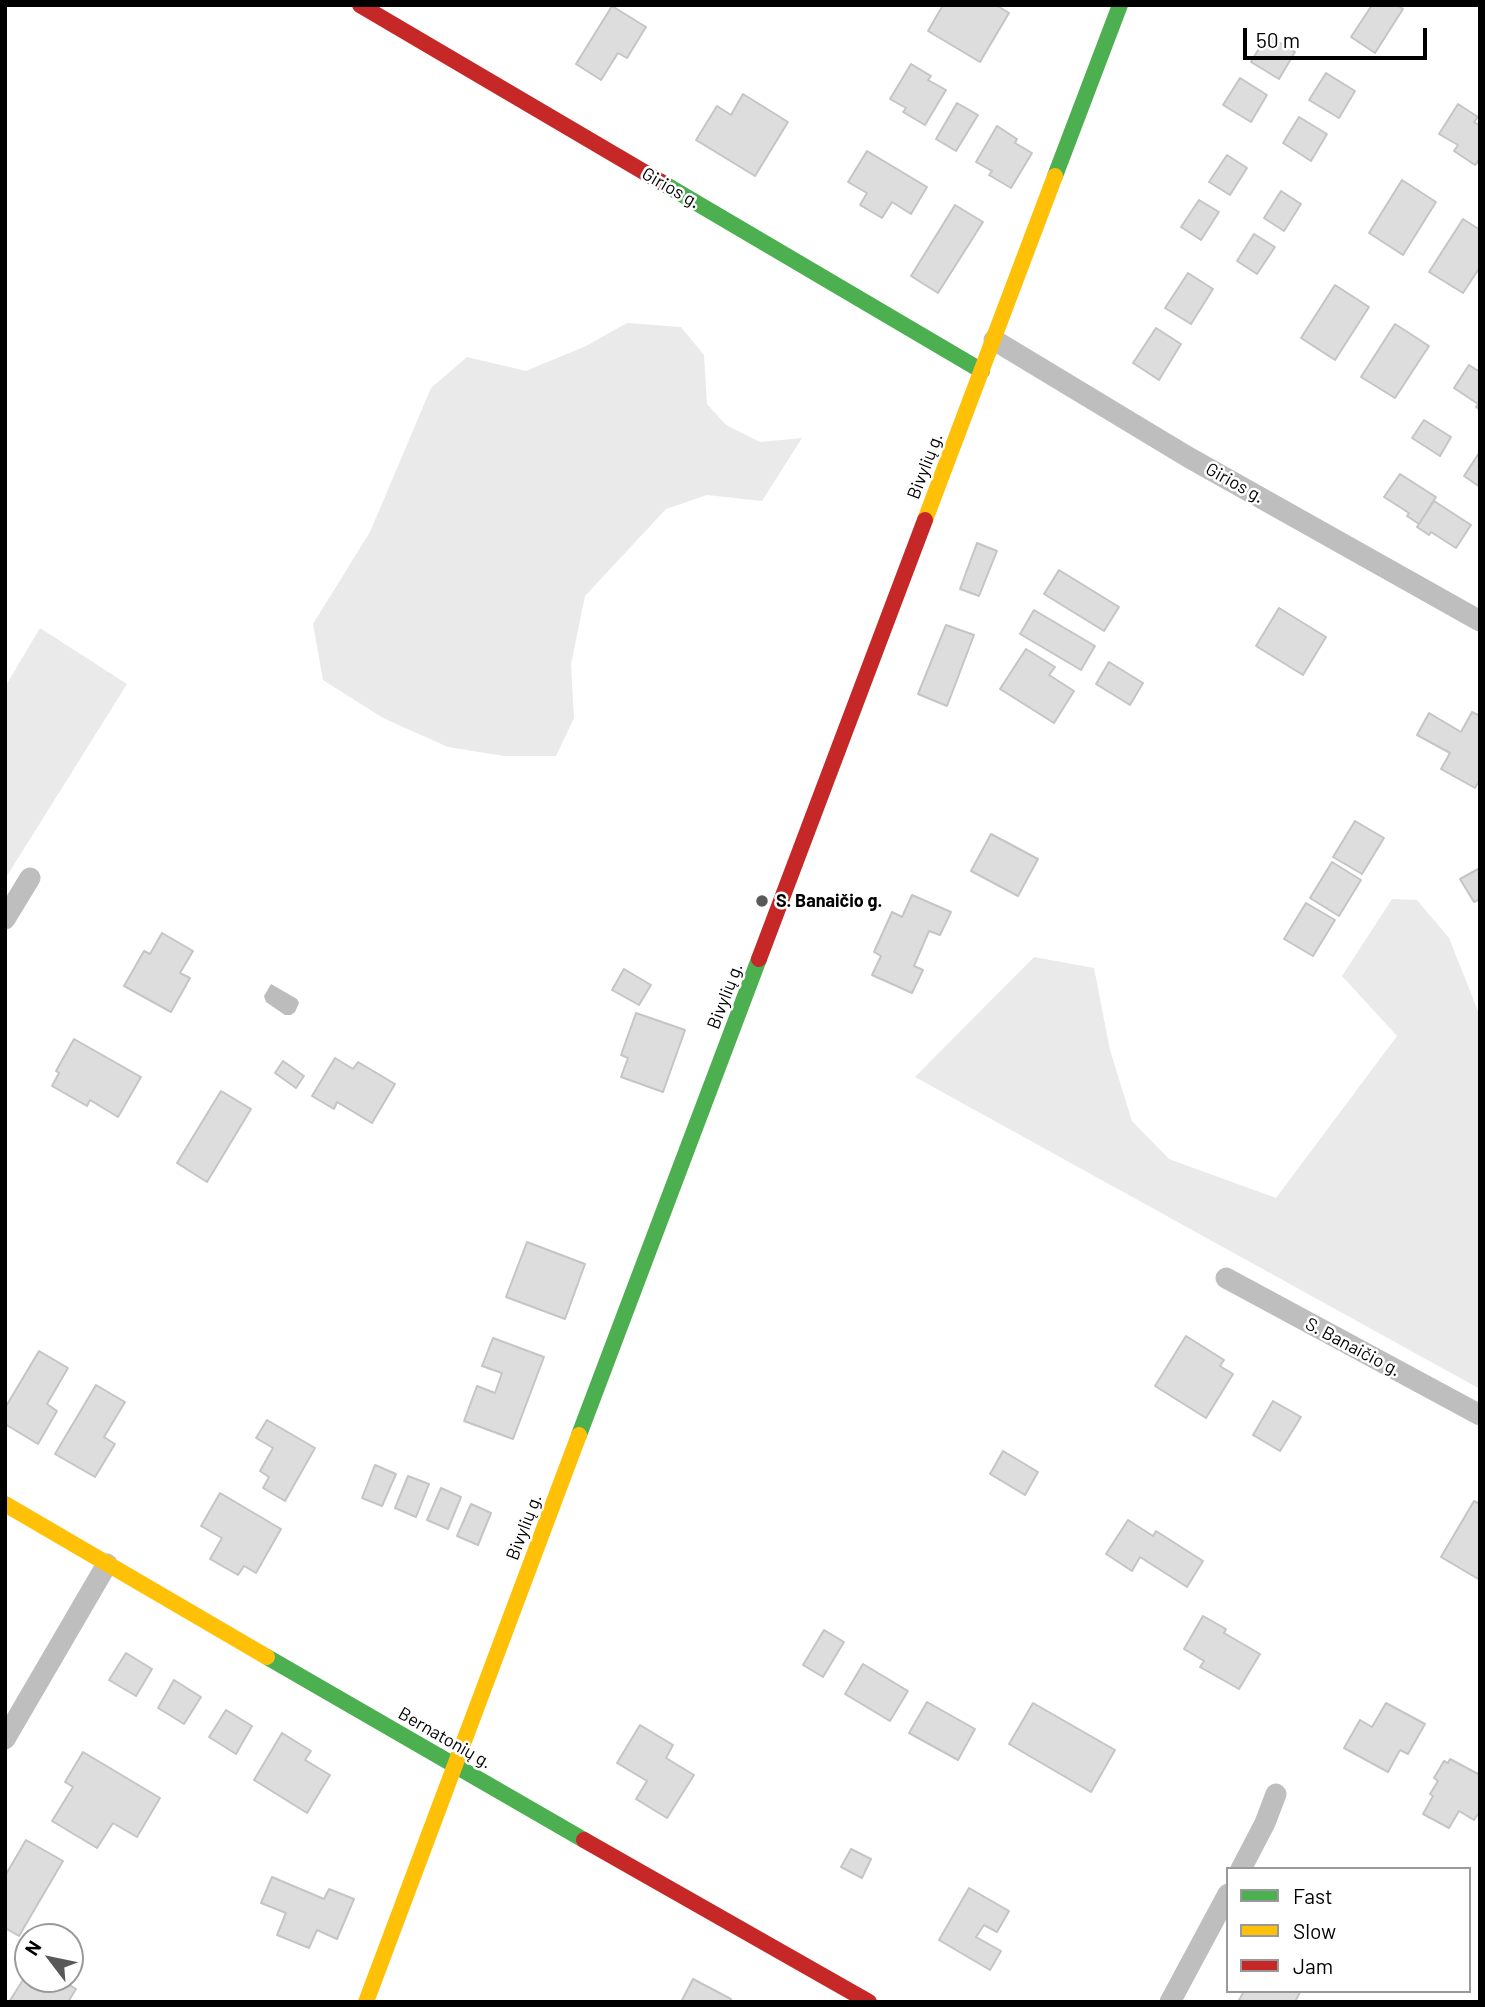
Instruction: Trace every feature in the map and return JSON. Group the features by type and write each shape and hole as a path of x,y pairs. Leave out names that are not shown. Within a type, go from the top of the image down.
{"street":[{"name":"Girios g.","path":"360,5 982,371"},
{"name":"Bivylių g.","path":"366,2002 994,340 1117,6"},
{"name":"Girios g.","path":"994,340 1188,457 1480,621"},
{"path":"5,919 30,878"},
{"name":"S. Banaičio g.","path":"1226,1278 1480,1415"},
{"name":"Bernatonių g.","path":"5,1504 454,1766 869,2002"},
{"path":"5,1740 107,1564"},
{"path":"1242,1867 1265,1823 1276,1794"},
{"path":"1170,2002 1226,1898"}],"shaded area":[{"path":"627,323 681,327 704,355 707,404 726,425 760,442 802,438 762,501 707,495 666,509 585,596 571,664 574,718 556,756 504,756 448,747 383,718 323,680 313,624 370,532 431,388 467,357 526,371 586,346"},
{"path":"40,628 127,684 5,879 5,687"},
{"path":"1392,899 1417,900 1449,938 1480,1016 1480,1389 915,1077 1034,957 1094,968 1110,1050 1132,1121 1169,1159 1276,1198 1397,1036 1342,976"},
{"path":"271,984 297,999 299,1003 291,1015 285,1015 266,1002 264,996"}],"building":[{"path":"943,5 996,5 1009,13 980,62 928,31"},
{"path":"1372,5 1397,5 1403,9 1375,53 1351,37"},
{"path":"612,6 646,27 627,58 618,53 601,80 576,64"},
{"path":"1267,35 1295,52 1279,79 1251,62"},
{"path":"911,64 931,76 928,80 946,90 925,125 903,112 906,108 890,99"},
{"path":"1326,73 1355,91 1339,118 1309,100"},
{"path":"1240,78 1267,95 1251,122 1223,105"},
{"path":"743,94 788,122 755,176 696,140 717,106 731,115"},
{"path":"957,103 978,115 956,151 936,139"},
{"path":"1458,104 1478,117 1474,122 1480,126 1480,159 1475,165 1454,151 1458,145 1439,134"},
{"path":"1299,117 1327,134 1311,161 1283,143"},
{"path":"997,126 1017,139 1015,143 1032,153 1011,188 989,175 992,171 976,162"},
{"path":"867,151 927,187 911,214 892,202 882,218 860,205 867,193 848,182"},
{"path":"1227,155 1247,168 1230,195 1209,182"},
{"path":"1402,180 1436,202 1403,255 1369,233"},
{"path":"1281,191 1301,204 1284,231 1264,218"},
{"path":"1199,200 1219,212 1201,240 1181,227"},
{"path":"955,205 983,222 938,293 911,276"},
{"path":"1463,219 1480,230 1480,267 1463,293 1429,272"},
{"path":"1254,234 1275,247 1257,274 1237,261"},
{"path":"1188,273 1213,289 1191,324 1165,308"},
{"path":"1335,285 1369,307 1335,360 1301,338"},
{"path":"1395,324 1429,346 1395,398 1361,377"},
{"path":"1156,328 1181,344 1159,380 1133,363"},
{"path":"1469,365 1480,372 1480,410 1476,407 1478,404 1454,388"},
{"path":"1424,420 1451,437 1440,456 1412,438"},
{"path":"1480,453 1480,487 1464,476"},
{"path":"1400,474 1436,497 1419,524 1407,516 1409,513 1384,497"},
{"path":"1434,501 1471,525 1456,548 1431,532 1429,535 1417,527"},
{"path":"977,543 997,551 979,596 960,589"},
{"path":"1059,570 1119,607 1104,631 1044,594"},
{"path":"1279,608 1326,637 1303,675 1256,646"},
{"path":"1034,610 1095,646 1081,670 1020,634"},
{"path":"946,625 974,635 947,706 918,694"},
{"path":"1026,649 1055,667 1049,675 1074,691 1054,723 1000,689"},
{"path":"1109,662 1143,683 1130,705 1096,684"},
{"path":"1472,712 1480,716 1480,779 1475,788 1441,769 1450,753 1417,735 1429,713 1461,732"},
{"path":"1355,821 1384,838 1362,874 1333,857"},
{"path":"991,834 1038,859 1018,896 971,871"},
{"path":"1332,862 1361,880 1339,916 1310,898"},
{"path":"1480,868 1480,899 1474,902 1460,879"},
{"path":"912,895 951,912 940,935 929,931 914,966 923,970 912,993 872,975 881,956 874,952 892,912 902,917"},
{"path":"1306,903 1335,920 1313,956 1284,939"},
{"path":"162,933 193,951 180,973 190,978 171,1012 124,986 144,951 150,954"},
{"path":"624,969 651,985 639,1005 612,990"},
{"path":"636,1013 685,1030 663,1092 621,1077 628,1058 621,1055"},
{"path":"74,1039 141,1077 118,1117 90,1100 87,1106 52,1086 59,1073 56,1071"},
{"path":"335,1058 353,1069 358,1062 395,1084 372,1123 337,1102 334,1109 312,1096"},
{"path":"283,1061 304,1076 296,1088 275,1073"},
{"path":"221,1091 251,1109 207,1182 177,1163"},
{"path":"527,1242 585,1264 565,1319 506,1297"},
{"path":"1186,1336 1224,1360 1220,1366 1233,1374 1206,1418 1155,1386"},
{"path":"493,1338 544,1357 513,1439 464,1421 477,1386 495,1393 502,1373 482,1366"},
{"path":"39,1351 68,1368 47,1404 57,1411 38,1444 5,1424 5,1408"},
{"path":"96,1385 125,1402 104,1437 115,1444 95,1477 55,1454"},
{"path":"1273,1401 1301,1417 1280,1451 1253,1435"},
{"path":"267,1420 315,1448 285,1501 263,1488 269,1477 260,1471 273,1448 256,1438"},
{"path":"1003,1451 1038,1472 1025,1495 990,1474"},
{"path":"375,1465 396,1474 382,1506 362,1498"},
{"path":"408,1476 429,1484 416,1517 395,1508"},
{"path":"441,1488 461,1497 448,1529 427,1520"},
{"path":"220,1493 281,1529 256,1573 244,1566 238,1575 210,1559 222,1538 201,1526"},
{"path":"1474,1501 1480,1504 1480,1580 1441,1557"},
{"path":"471,1504 491,1513 478,1545 457,1536"},
{"path":"1128,1520 1153,1536 1156,1531 1203,1561 1187,1587 1140,1557 1132,1571 1106,1554"},
{"path":"1203,1616 1226,1629 1224,1633 1260,1654 1239,1689 1200,1667 1204,1661 1184,1649"},
{"path":"824,1630 844,1642 823,1677 803,1665"},
{"path":"126,1653 152,1669 136,1696 109,1680"},
{"path":"863,1664 908,1691 890,1721 845,1694"},
{"path":"174,1680 201,1697 184,1724 158,1708"},
{"path":"927,1702 975,1729 958,1760 909,1733"},
{"path":"1033,1703 1115,1750 1091,1792 1009,1744"},
{"path":"1386,1703 1425,1724 1408,1754 1400,1750 1388,1772 1344,1748 1360,1720 1372,1727"},
{"path":"226,1710 252,1726 236,1754 209,1737"},
{"path":"640,1725 673,1745 666,1758 694,1775 667,1818 636,1799 647,1781 617,1763"},
{"path":"282,1733 311,1751 305,1760 330,1775 307,1813 254,1780"},
{"path":"83,1752 160,1798 137,1837 113,1823 97,1848 52,1821 73,1787 65,1782"},
{"path":"1450,1759 1480,1775 1480,1811 1474,1820 1459,1811 1449,1828 1423,1814 1438,1781 1434,1778 1444,1761 1448,1763"},
{"path":"26,1840 63,1861 27,1923 14,1923 14,1933 5,1928 5,1876"},
{"path":"851,1849 871,1859 862,1878 841,1867"},
{"path":"272,1877 324,1899 329,1889 354,1899 337,1939 317,1930 309,1948 277,1935 286,1913 261,1903"},
{"path":"969,1888 1009,1911 997,1932 984,1925 976,1937 1001,1951 990,1970 939,1940"},
{"path":"693,1979 731,1999 730,2002 681,2002"},
{"path":"15,1993 74,1993 68,2002 9,2002"},
{"path":"1243,1993 1300,1993 1295,2002 1238,2002"}],"traffic: fast":[{"path":"1055,176 1120,5"},
{"path":"661,182 982,371"},
{"path":"579,1435 759,959"},
{"path":"267,1657 584,1840"}],"traffic: slow":[{"path":"925,520 1055,176"},
{"path":"366,2002 579,1435"},
{"path":"5,1504 267,1657"}],"traffic: jam":[{"path":"360,5 661,182"},
{"path":"759,959 925,520"},
{"path":"584,1840 869,2002"}],"place":[{"name":"S. Banaičio g.","path":"762,901"}]}
